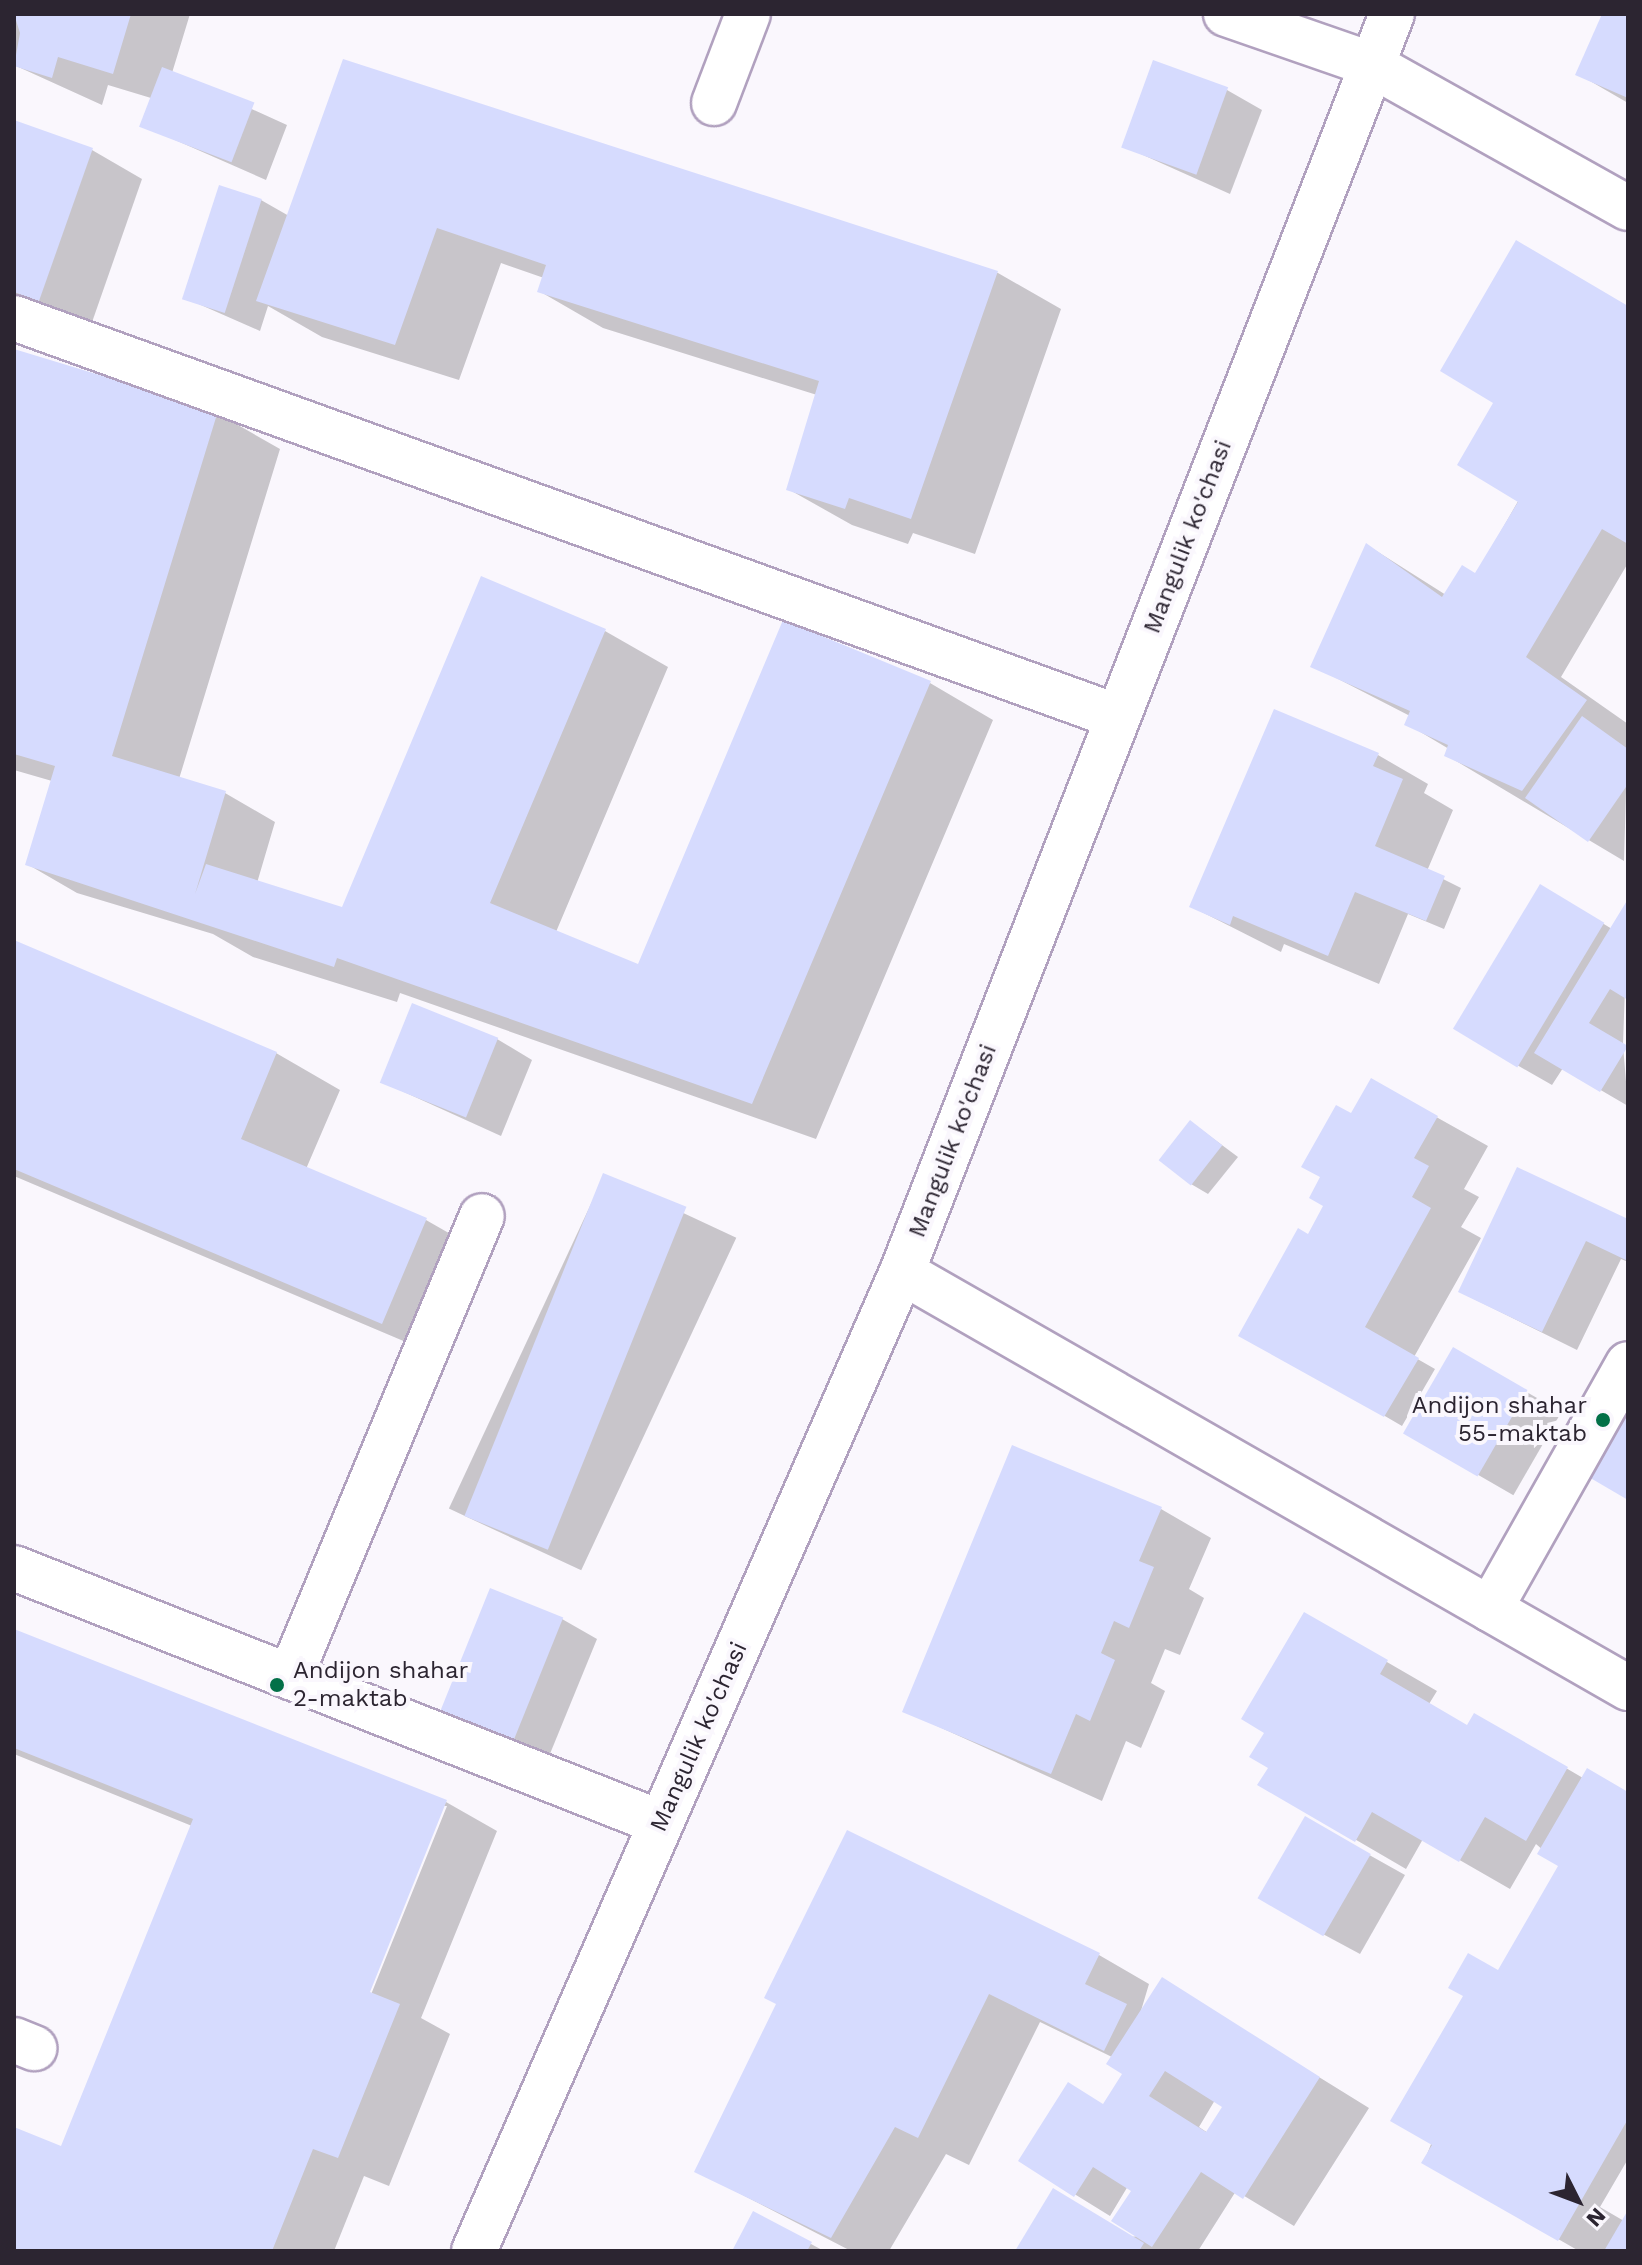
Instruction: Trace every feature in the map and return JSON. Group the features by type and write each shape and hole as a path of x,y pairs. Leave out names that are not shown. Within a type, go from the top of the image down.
{"street":[{"path":"714,103 748,14"},
{"path":"1226,14 1370,64 1628,208"},
{"name":"Mangulik ko'chasi","path":"474,2251 902,1272 1392,14"},
{"path":"14,318 1118,717"},
{"path":"290,1677 482,1216"},
{"path":"902,1272 1628,1688"},
{"path":"1490,1609 1628,1364"},
{"path":"14,1568 661,1823"}],"building":[{"path":"14,14 131,14 113,74 58,57 52,78 14,66 20,33"},
{"path":"1602,14 1628,14 1628,98 1575,75"},
{"path":"343,59 998,271 911,519 849,498 845,509 786,490 819,381 537,292 546,265 437,228 395,345 256,301"},
{"path":"1153,60 1228,87 1196,175 1121,147"},
{"path":"162,67 254,102 231,162 139,127"},
{"path":"14,120 93,148 39,301 14,292"},
{"path":"219,185 262,199 225,313 182,299"},
{"path":"1516,240 1628,306 1628,544 1602,529 1526,657 1587,700 1522,791 1444,756 1448,745 1404,725 1410,711 1310,667 1366,543 1442,597 1462,565 1475,573 1518,502 1457,465 1493,403 1440,371"},
{"path":"14,349 218,411 112,756 226,791 195,894 206,864 342,907 481,576 606,629 490,903 638,964 783,620 931,681 752,1104 337,958 334,967 25,865 55,766 14,754"},
{"path":"1274,709 1379,753 1373,766 1403,779 1375,846 1445,876 1426,921 1355,892 1328,956 1233,916 1230,925 1189,907"},
{"path":"1582,716 1628,749 1628,784 1588,842 1525,798"},
{"path":"1540,884 1604,923 1517,1067 1453,1029"},
{"path":"1628,899 1628,1000 1610,989 1589,1023 1628,1046 1600,1092 1534,1053"},
{"path":"14,940 277,1052 241,1139 427,1218 382,1324 14,1169"},
{"path":"412,1003 498,1038 466,1118 380,1083"},
{"path":"1371,1078 1438,1116 1414,1158 1429,1166 1412,1197 1431,1208 1365,1327 1419,1358 1384,1417 1238,1336 1298,1228 1308,1234 1323,1206 1309,1198 1320,1177 1301,1167 1336,1105 1351,1113"},
{"path":"1190,1120 1222,1145 1191,1185 1159,1160"},
{"path":"1517,1167 1628,1219 1628,1261 1586,1241 1542,1332 1458,1292"},
{"path":"603,1173 686,1207 548,1550 464,1516"},
{"path":"1453,1347 1527,1390 1477,1477 1403,1434"},
{"path":"1628,1407 1628,1500 1587,1476"},
{"path":"1012,1445 1162,1507 1139,1561 1154,1567 1129,1628 1114,1621 1101,1653 1115,1660 1090,1721 1076,1714 1051,1774 902,1712"},
{"path":"490,1588 563,1618 510,1748 437,1719"},
{"path":"1304,1612 1388,1660 1380,1674 1467,1725 1474,1713 1568,1767 1526,1841 1485,1817 1459,1862 1372,1812 1355,1842 1257,1785 1268,1768 1249,1757 1264,1733 1241,1719"},
{"path":"14,1629 447,1800 370,1992 400,2004 338,2158 313,2149 272,2251 14,2251 14,2127 61,2146 193,1819 14,1748"},
{"path":"1587,1768 1628,1792 1628,2119 1558,2241 1421,2163 1432,2145 1390,2121 1463,1996 1448,1988 1468,1953 1498,1970 1558,1866 1537,1854"},
{"path":"1305,1816 1371,1854 1323,1936 1258,1898"},
{"path":"847,1830 1100,1953 1085,1984 1127,2004 1104,2051 989,1994 918,2138 895,2127 831,2238 694,2172 776,2004 764,1998"},
{"path":"1162,1977 1320,2077 1243,2199 1201,2172 1152,2247 1111,2221 1131,2191 1093,2167 1074,2197 1018,2161 1068,2082 1103,2104 1122,2074 1106,2064","holes":["1165,2071 1222,2107 1206,2132 1149,2096"]},
{"path":"1053,2188 1144,2243 1139,2251 1015,2251"},
{"path":"1628,2210 1628,2251 1604,2251"},
{"path":"753,2211 812,2242 807,2251 732,2251"}],"place":[{"name":"Andijon shahar 55-maktab","path":"1603,1420"},
{"name":"Andijon shahar 2-maktab","path":"277,1685"}]}
